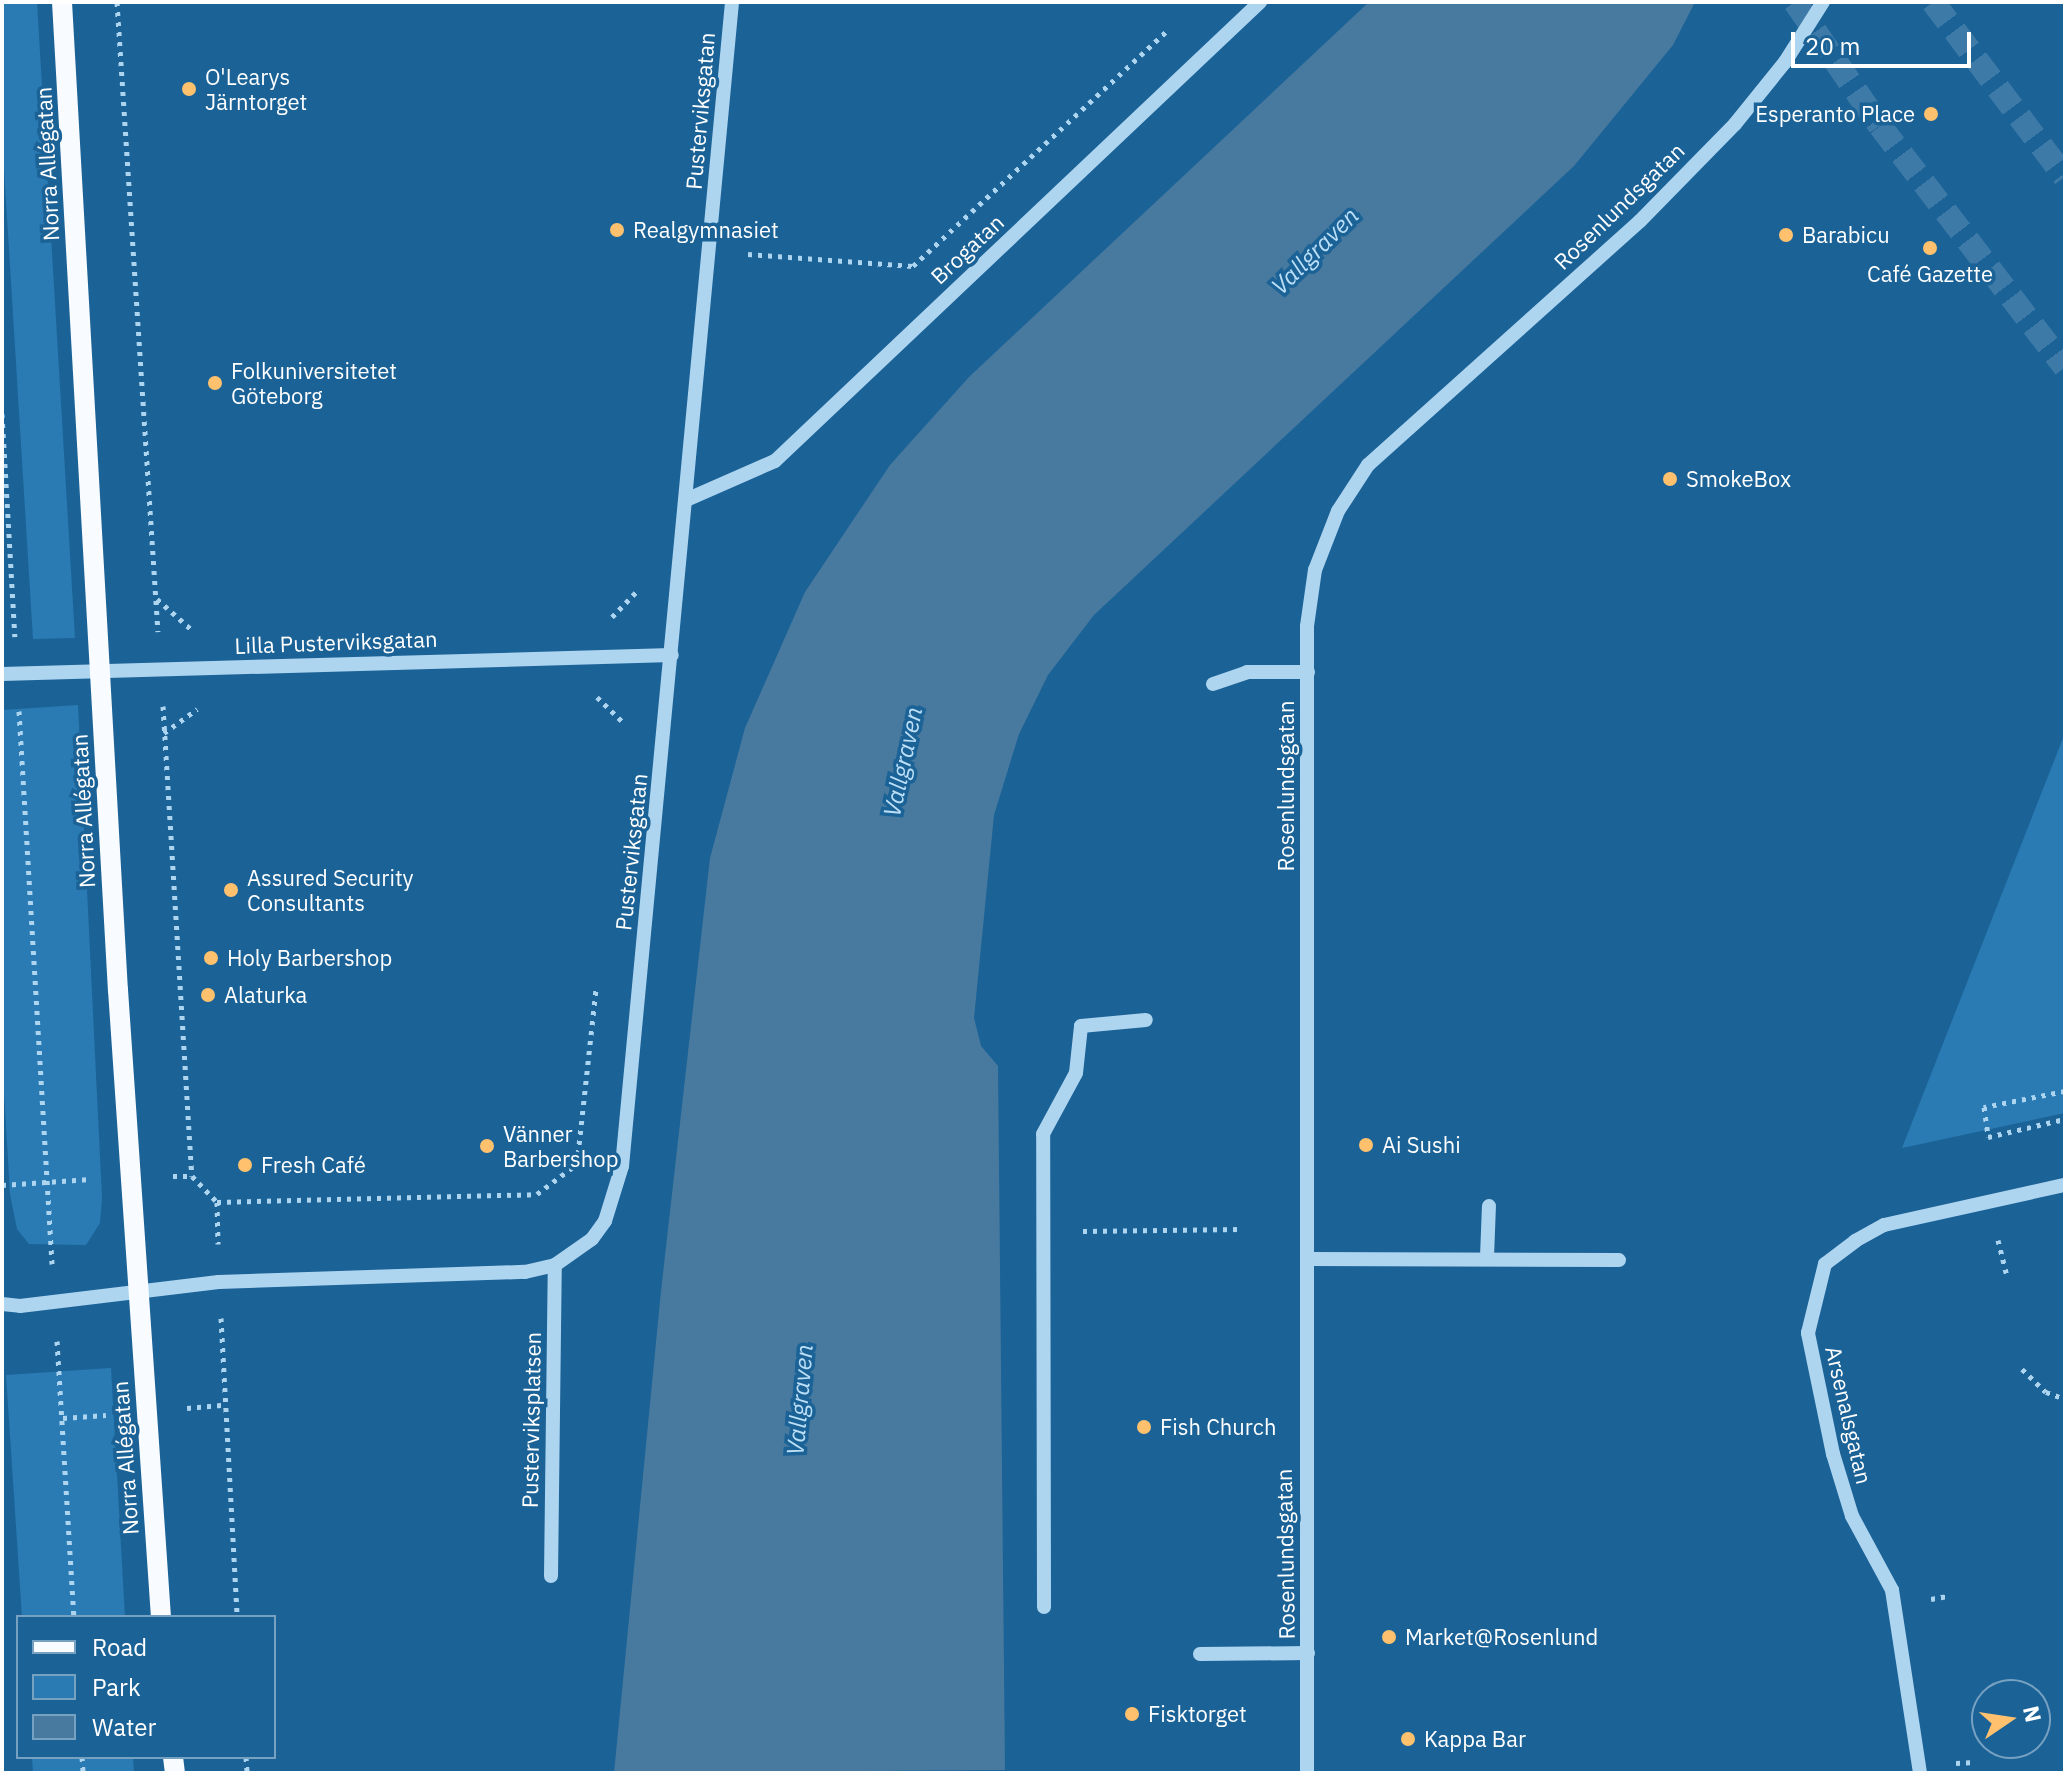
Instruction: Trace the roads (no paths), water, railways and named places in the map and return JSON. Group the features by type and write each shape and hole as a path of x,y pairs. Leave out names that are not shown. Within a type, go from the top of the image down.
{"main road":[{"name":"Norra Allégatan","path":"62,2 100,671 161,1615"}],"street":[{"name":"Pusterviksgatan","path":"139,1290 219,1282 525,1272 555,1265 592,1239 605,1221 622,1166 732,2"},
{"name":"Brogatan","path":"686,500 775,461 1260,2"},
{"name":"Rosenlundsgatan","path":"1307,1773 1307,626 1315,570 1338,511 1368,465 1640,221 1735,124 1785,62 1823,2"},
{"name":"Lilla Pusterviksgatan","path":"10,673 672,655"},
{"path":"1213,684 1247,672 1308,672"},
{"path":"1044,1607 1043,1134 1076,1073 1081,1026 1146,1020"},
{"name":"Arsenalsgatan","path":"1920,1773 1892,1590 1852,1516 1833,1454 1808,1333 1825,1264 1855,1241 1884,1225 2065,1185"},
{"path":"1487,1257 1489,1206"},
{"path":"1308,1259 1487,1257 1619,1260"},
{"name":"Pusterviksplatsen","path":"551,1576 555,1265"},
{"path":"2,1304 54,1302 139,1290"},
{"path":"1200,1654 1308,1653"}],"water":[{"name":"Vallgraven","path":"1369,2 1695,2 1673,45 1574,166 1094,615 1048,675 1019,734 994,815 974,1018 981,1046 998,1066 1005,1770 614,1773 661,1291 710,858 745,728 805,592 890,465 969,377"}],"tunnel":[{"path":"1795,2 1880,126 2065,367"},
{"path":"1933,2 2065,177"}],"place":[{"name":"O'Learys Järntorget","path":"189,89"},
{"name":"Esperanto Place","path":"1931,114"},
{"name":"Realgymnasiet","path":"617,230"},
{"name":"Barabicu","path":"1786,235"},
{"name":"Café Gazette","path":"1930,248"},
{"name":"Folkuniversitetet Göteborg","path":"215,383"},
{"name":"SmokeBox","path":"1670,479"},
{"name":"Assured Security Consultants","path":"231,890"},
{"name":"Holy Barbershop","path":"211,958"},
{"name":"Alaturka","path":"208,995"},
{"name":"Ai Sushi","path":"1366,1145"},
{"name":"Vänner Barbershop","path":"487,1146"},
{"name":"Fresh Café","path":"245,1165"},
{"name":"Fish Church","path":"1144,1427"},
{"name":"Market@Rosenlund","path":"1389,1637"},
{"name":"Fisktorget","path":"1132,1714"},
{"name":"Kappa Bar","path":"1408,1739"}]}
